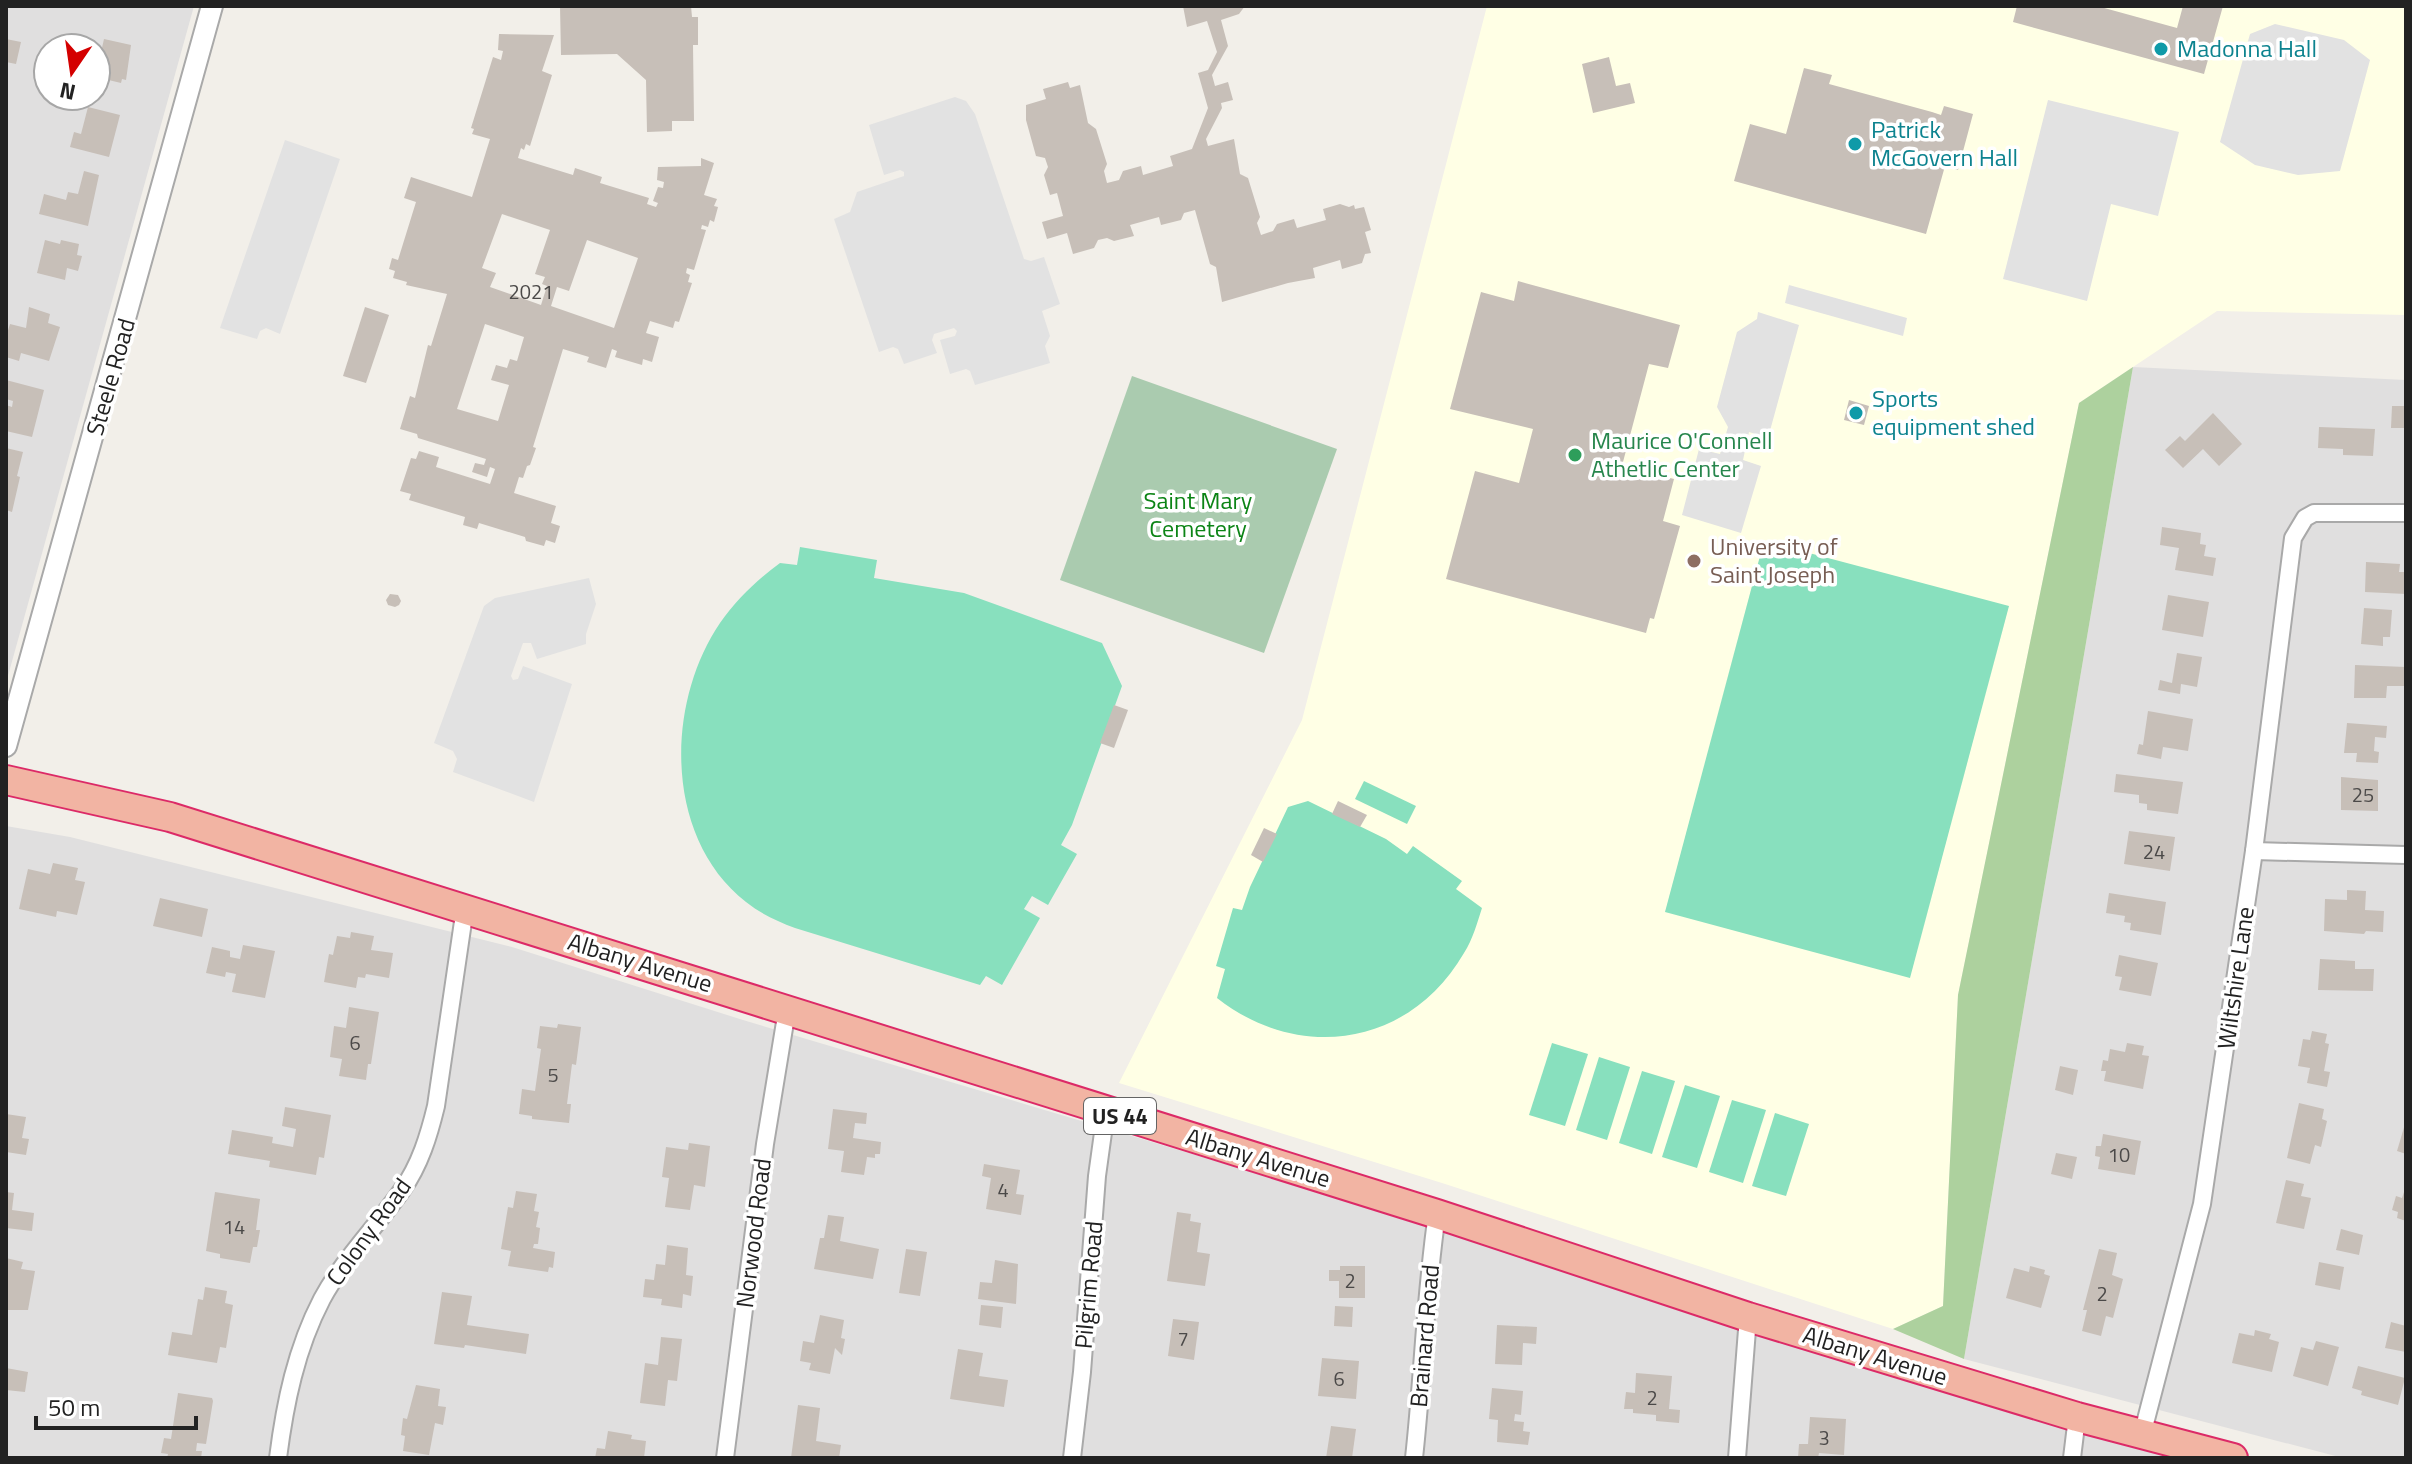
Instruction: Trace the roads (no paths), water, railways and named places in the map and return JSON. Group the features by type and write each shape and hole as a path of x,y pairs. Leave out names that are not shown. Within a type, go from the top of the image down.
{"highway":[{"name":"Albany Avenue","path":"6,780 170,817 1437,1214 1748,1317 2077,1417 2233,1458"}],"street":[{"name":"Steele Road","path":"6,746 212,6"},
{"name":"Wiltshire Lane","path":"2142,1435 2202,1204 2254,851 2293,538 2305,518 2314,513 2406,513"},
{"path":"2254,851 2406,855"},
{"name":"Colony Road","path":"278,1458 289,1389 310,1325 338,1274 403,1189 428,1137 436,1106 465,908"},
{"name":"Norwood Road","path":"725,1458 768,1117 787,1010"},
{"name":"Pilgrim Road","path":"1072,1458 1097,1176 1106,1111"},
{"name":"Brainard Road","path":"1414,1458 1422,1386 1426,1301 1437,1214"},
{"path":"1737,1458 1748,1317"},
{"path":"2072,1458 2077,1417"}],"place":[{"name":"Madonna Hall","path":"2161,49"},
{"name":"Patrick McGovern Hall","path":"1855,144"},
{"name":"Sports equipment shed","path":"1856,413"},
{"name":"Maurice O'Connell Athetlic Center","path":"1575,455"},
{"name":"University of Saint Joseph","path":"1694,561"}],"park label":[{"name":"Saint Mary Cemetery","path":"1198,515"}]}
